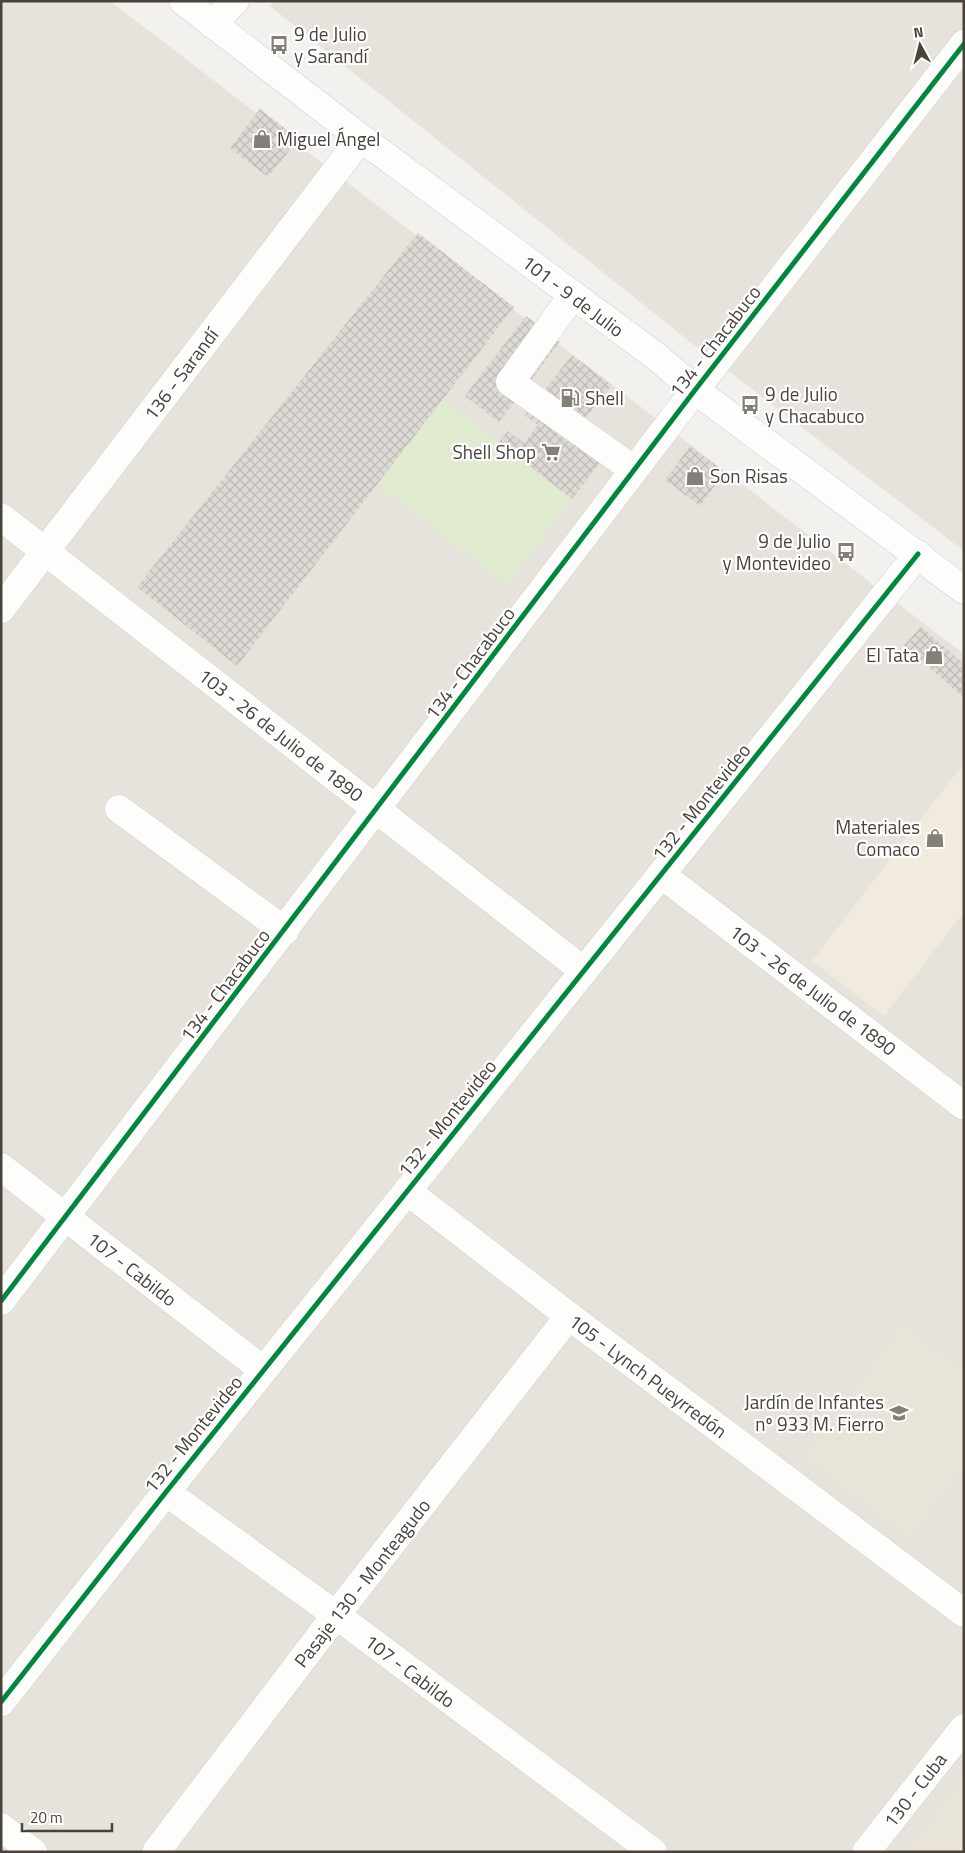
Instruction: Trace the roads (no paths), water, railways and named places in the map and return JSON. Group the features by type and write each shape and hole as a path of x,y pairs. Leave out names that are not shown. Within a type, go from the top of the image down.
{"street":[{"name":"101 - 9 de Julio","path":"183,1 361,138 656,357 695,390 964,590"},
{"path":"212,24 235,1"},
{"name":"134 - Chacabuco","path":"1,1301 285,931 695,390 964,44"},
{"name":"136 - Sarandí","path":"1,610 361,138"},
{"path":"573,295 510,382 634,470"},
{"name":"103 - 26 de Julio de 1890","path":"1,517 584,971"},
{"name":"132 - Montevideo","path":"1,1702 263,1370 918,554"},
{"path":"119,809 285,931"},
{"name":"103 - 26 de Julio de 1890","path":"662,874 964,1106"},
{"name":"107 - Cabildo","path":"1,1167 263,1370"},
{"name":"105 - Lynch Pueyrredón","path":"407,1191 569,1316 964,1613"},
{"name":"Pasaje 130 - Monteagudo","path":"156,1852 336,1615 569,1316"},
{"name":"107 - Cabildo","path":"166,1492 336,1615 653,1852"},
{"name":"130 - Cuba","path":"866,1852 964,1728"},
{"path":"1,1828 33,1852"}],"place":[{"name":"9 de Julio y Sarandí","path":"279,45"},
{"name":"Miguel Ángel","path":"262,139"},
{"name":"Shell","path":"570,398"},
{"name":"9 de Julio y Chacabuco","path":"750,405"},
{"name":"Shell Shop","path":"551,452"},
{"name":"Son Risas","path":"695,476"},
{"name":"9 de Julio y Montevideo","path":"846,552"},
{"name":"El Tata","path":"934,655"},
{"name":"Materiales Comaco","path":"935,838"},
{"name":"Jardín de Infantes nº 933 M. Fierro","path":"899,1413"}]}
